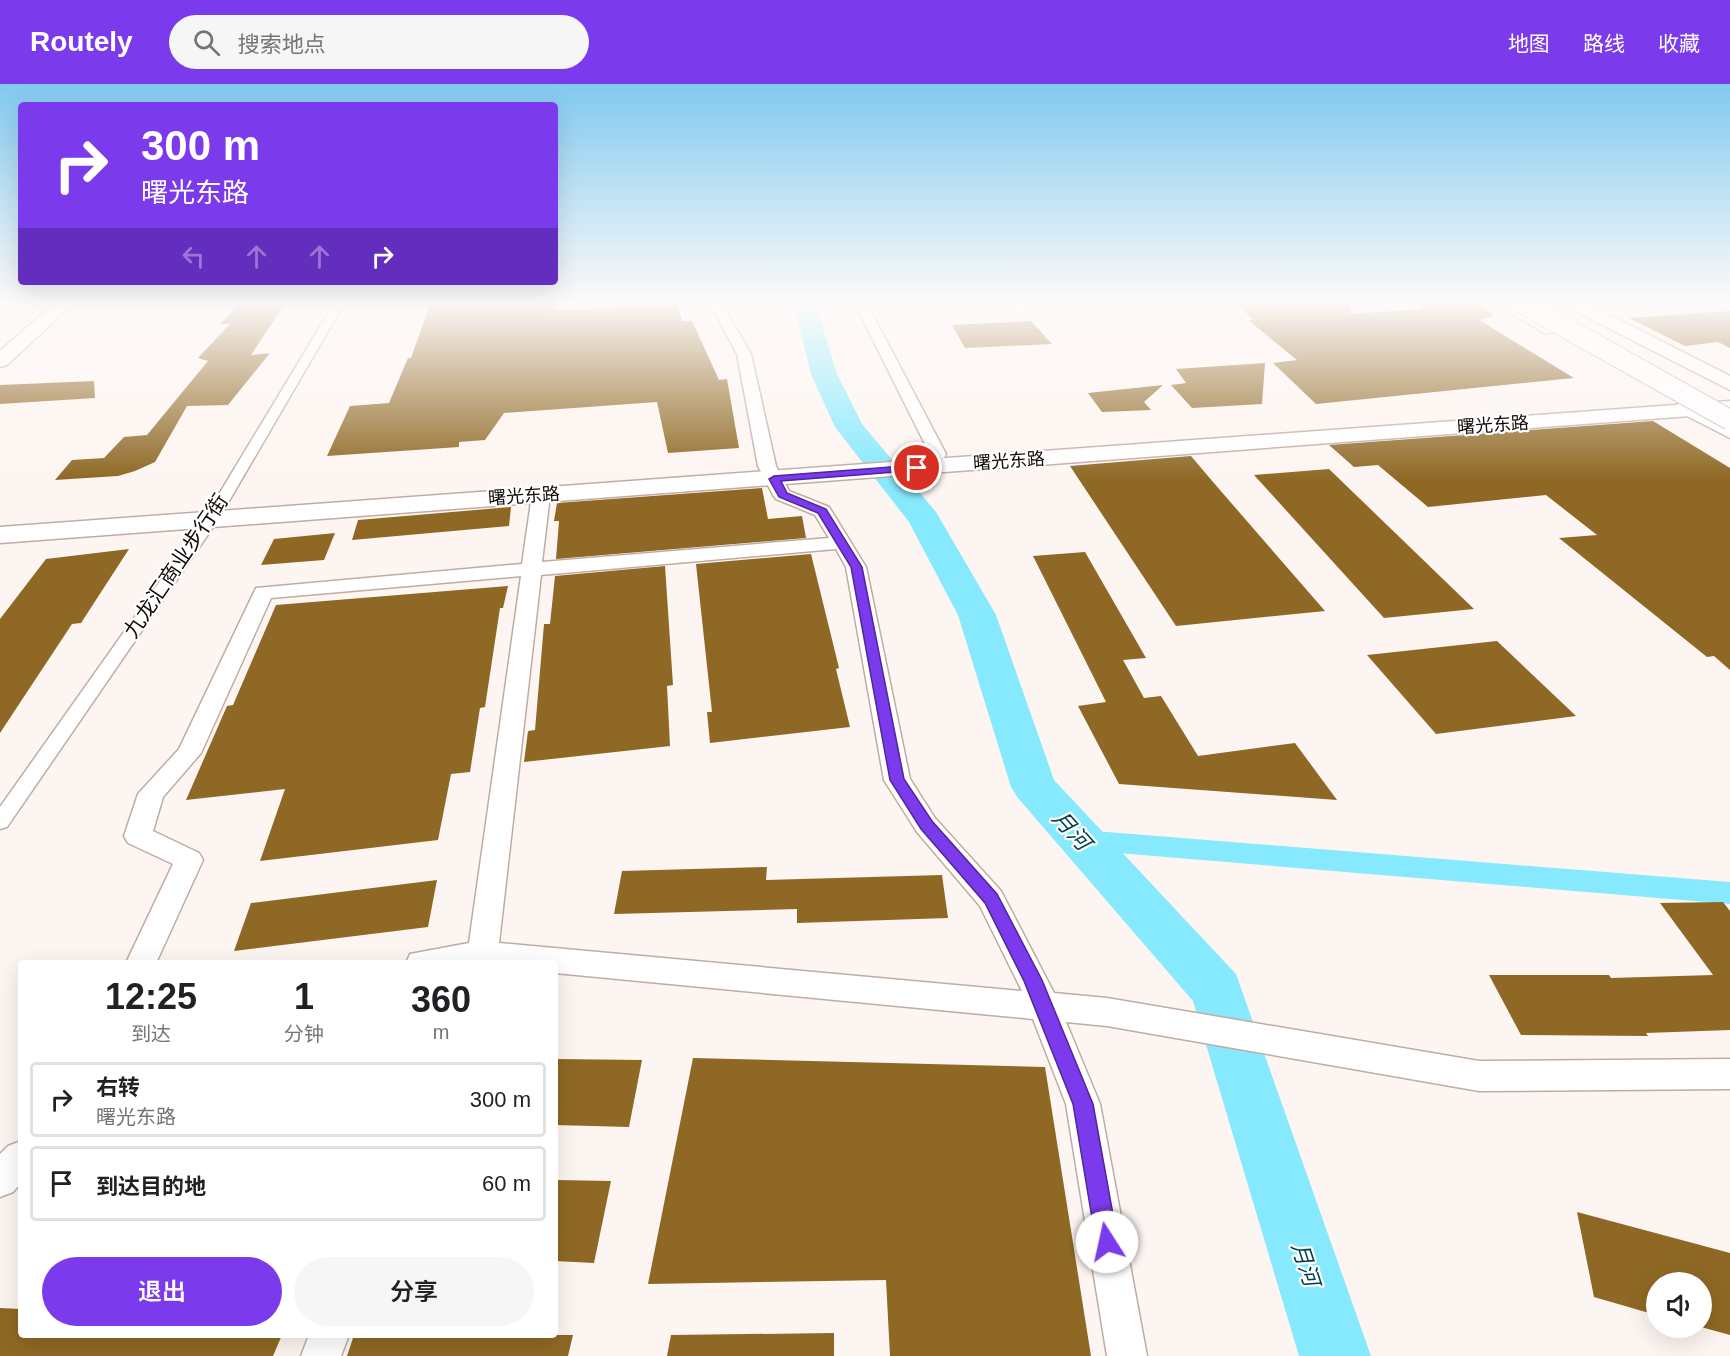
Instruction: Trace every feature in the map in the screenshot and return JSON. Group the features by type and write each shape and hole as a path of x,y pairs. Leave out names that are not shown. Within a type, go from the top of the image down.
{"main road":[{"path":"1608,361 1730,431"},
{"path":"1626,361 1730,420"},
{"path":"1657,361 1730,400"},
{"path":"1686,361 1730,384"},
{"name":"曙光东路","path":"0,535 215,512 1685,405 1730,393"},
{"name":"曙光东路","path":"911,462 938,454 1685,405 1730,407"},
{"name":"曙光东路","path":"0,520 215,512 541,495 771,472"}],"street":[{"name":"九龙汇商业步行街","path":"0,822 215,512 305,361"},
{"path":"746,361 771,472 782,495 822,511 856,567 897,780 926,825 991,898 1043,1006 1083,1104 1127,1356"},
{"path":"890,361 938,454"},
{"path":"466,960 481,959 541,495"},
{"path":"142,960 189,860 138,836 151,794 189,753 263,592 843,543"},
{"path":"558,965 1107,1012 1479,1076 1730,1074"},
{"path":"0,1179 18,1161"},
{"path":"321,1356 328,1338"}],"building":[{"path":"208,361 263,361 228,405 187,406 155,462 118,476 55,480 72,460 104,458 124,437 147,435"},
{"path":"407,361 710,361 719,380 727,379 739,448 668,453 657,402 504,413 485,440 459,442 459,447 327,456 350,406 389,403"},
{"path":"1547,361 1574,378 1316,404 1273,363"},
{"path":"1265,363 1262,404 1192,408 1171,385 1186,383 1176,369"},
{"path":"94,381 95,398 0,404 0,385"},
{"path":"1163,385 1144,402 1151,410 1102,412 1088,393"},
{"path":"1653,421 1730,468 1730,670 1714,656 1707,657 1559,538 1597,535 1546,495 1428,507 1378,465 1354,467 1329,445"},
{"path":"1191,456 1325,611 1176,626 1070,466"},
{"path":"1329,469 1474,609 1384,618 1254,475"},
{"path":"762,488 768,519 802,516 806,538 556,559 559,521 554,521 557,503"},
{"path":"511,507 509,526 352,540 358,520"},
{"path":"335,533 324,560 261,565 274,539"},
{"path":"129,549 81,623 72,624 0,733 0,619 46,559"},
{"path":"1085,552 1146,658 1123,660 1144,698 1161,696 1198,756 1295,743 1337,800 1119,784 1078,706 1106,702 1033,556"},
{"path":"811,554 839,668 836,669 850,727 710,743 707,712 712,712 696,564"},
{"path":"665,566 673,685 667,686 670,746 524,762 528,731 535,730 544,624 550,624 555,576"},
{"path":"508,586 503,608 500,608 485,707 480,708 470,772 451,774 438,840 260,861 285,789 186,800 227,706 233,705 276,605"},
{"path":"1497,641 1576,716 1436,734 1367,655"},
{"path":"767,867 766,880 942,875 948,918 797,923 797,909 614,914 622,871"},
{"path":"437,880 428,927 234,951 251,903"},
{"path":"1723,902 1730,911 1730,1030 1646,1033 1648,1036 1521,1035 1489,975 1609,975 1611,978 1713,975 1660,903"},
{"path":"693,1058 1045,1067 1091,1356 890,1356 886,1280 648,1284"},
{"path":"558,1059 642,1060 629,1127 558,1125"},
{"path":"558,1180 611,1181 594,1263 558,1261"},
{"path":"1577,1212 1730,1253 1730,1335 1712,1330 1712,1272 1646,1272 1646,1312 1594,1297"},
{"path":"0,1308 18,1309 18,1338 281,1338 273,1356 0,1356"},
{"path":"834,1333 834,1356 667,1356 671,1335"},
{"path":"558,1335 573,1335 568,1356 347,1356 353,1338 558,1338"}],"waterway":[{"name":"月河","path":"820,361 824,374 849,427 924,519 977,615 1034,787 1217,990 1335,1356"},
{"path":"1082,840 1730,893"}],"route":[{"path":"917,468 774,479 782,495 822,511 856,567 897,780 926,825 991,898 1033,980 1083,1104 1107,1242"}]}
